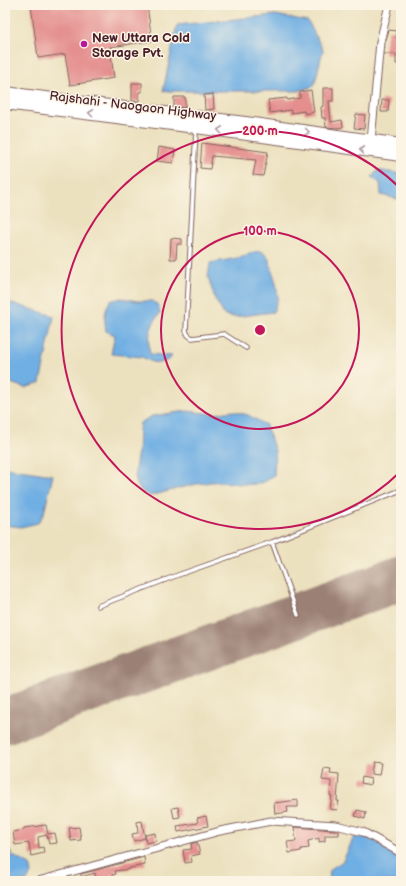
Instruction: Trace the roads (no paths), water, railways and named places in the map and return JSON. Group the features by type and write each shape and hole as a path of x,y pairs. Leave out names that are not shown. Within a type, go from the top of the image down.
{"main road":[{"name":"Rajshahi - Naogaon Highway","path":"5,93 253,124 401,145"},
{"name":"Rajshahi - Naogaon Highway","path":"5,103 401,155"}],"street":[{"path":"371,141 380,42 389,5"},
{"path":"38,881 220,831 271,821 336,825 363,832 401,852"}],"lane":[{"path":"196,127 194,137 186,331 192,338 224,334 246,348"},
{"path":"98,606 178,575 272,542 401,490"},
{"path":"272,542 298,615"}],"water":[{"path":"275,15 308,21 323,50 314,86 298,91 163,91 177,25"},
{"path":"378,170 401,174 401,200 381,195 380,183 372,177"},
{"path":"261,251 268,257 276,283 278,298 273,312 234,317 224,315 215,299 208,277 210,263 243,257 249,253"},
{"path":"121,298 138,301 152,301 158,305 160,313 154,322 149,338 150,354 172,356 169,360 159,363 152,362 142,357 111,354 115,335 106,331 106,312 110,301"},
{"path":"5,301 54,316 40,383 25,388 5,381"},
{"path":"187,411 214,414 233,411 248,415 266,425 275,451 274,475 268,480 260,483 244,484 211,482 188,486 150,496 143,492 136,482 135,477 140,423 152,416"},
{"path":"5,468 53,475 44,513 38,523 21,527 5,525"},
{"path":"366,836 401,857 401,881 330,881 329,870 343,861 354,837"},
{"path":"5,845 13,856 30,865 32,872 27,881 5,881"}],"place":[{"name":"New Uttara Cold Storage Pvt.","path":"84,44"}]}
